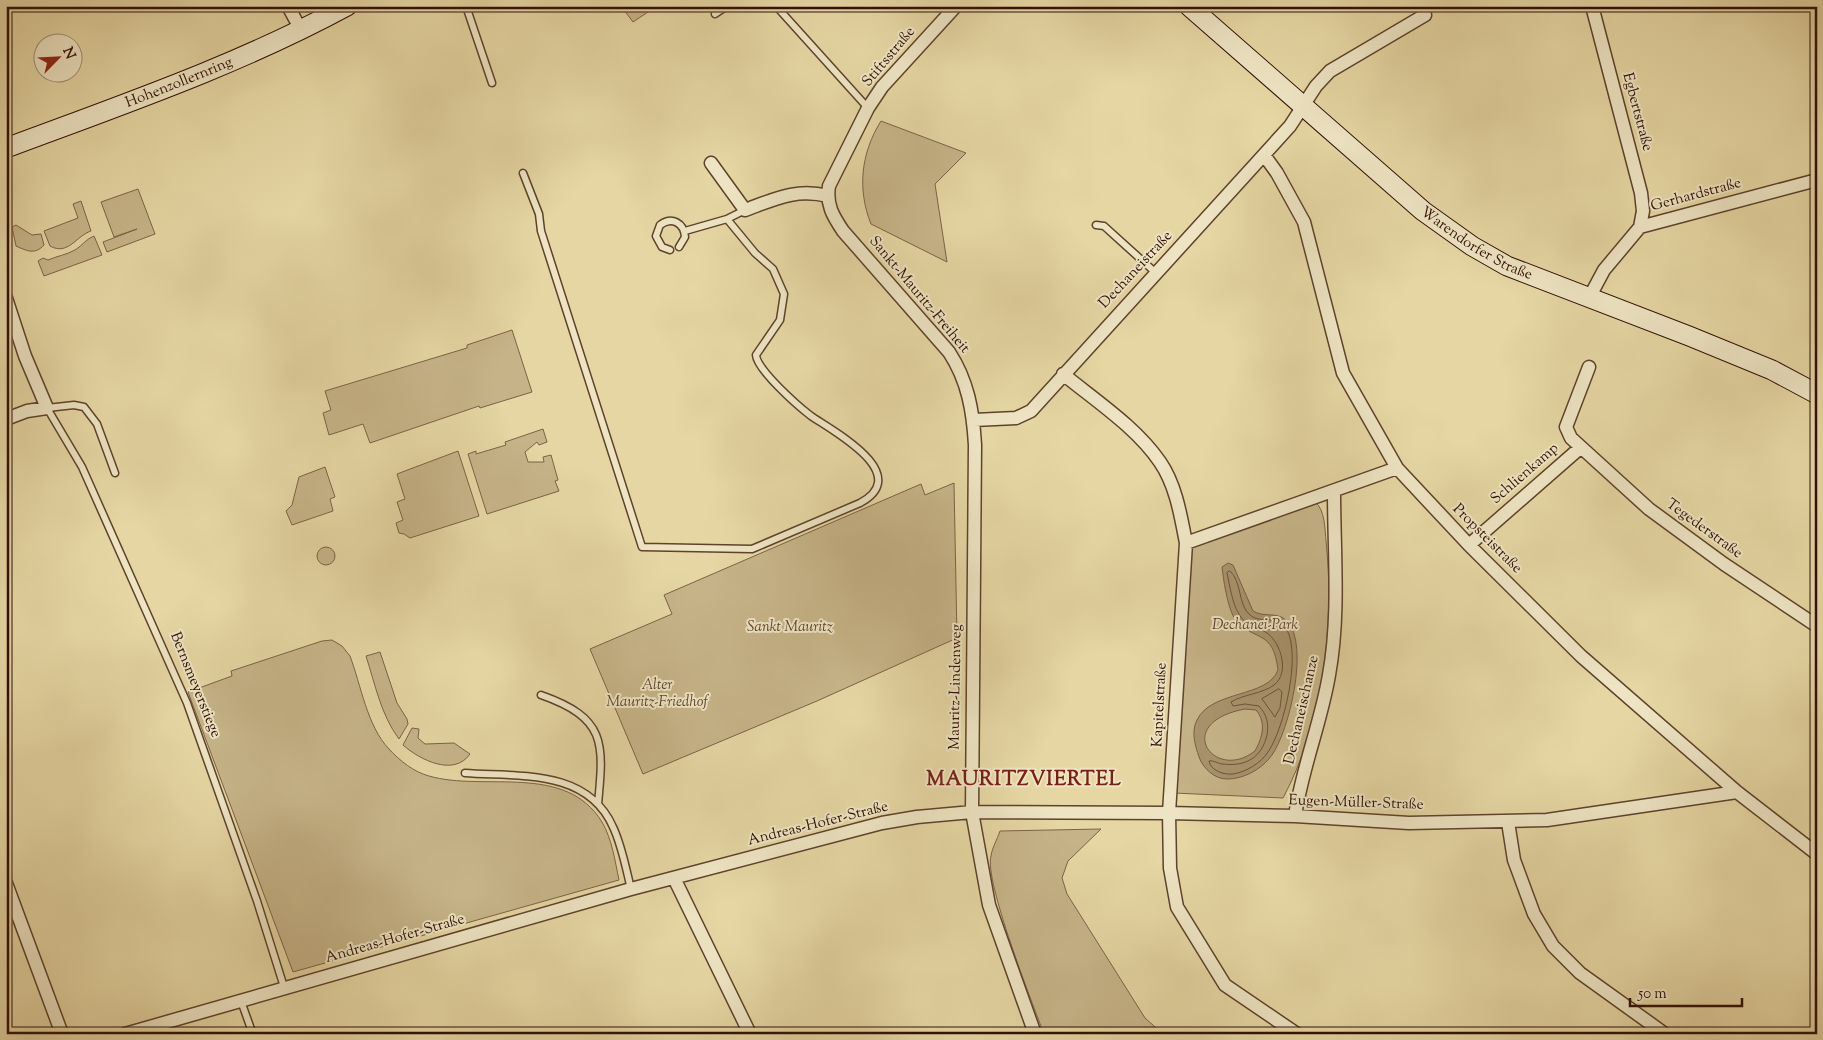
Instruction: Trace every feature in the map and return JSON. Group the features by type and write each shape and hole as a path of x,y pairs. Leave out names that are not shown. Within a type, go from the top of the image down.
{"main road":[{"name":"Hohenzollernring","path":"6,148 162,90 301,30 346,6"},
{"name":"Warendorfer Straße","path":"1189,6 1423,211 1452,234 1507,266 1772,370 1817,394"}],"street":[{"path":"288,6 301,30"},
{"name":"Stiftsstraße","path":"868,108 882,87 956,6"},
{"name":"Egbertstraße","path":"1592,6 1641,193 1643,211 1640,227"},
{"name":"Dechaneistraße","path":"974,420 1016,418 1031,411 1264,155 1304,107 1316,86 1330,72 1425,15"},
{"path":"711,163 745,210 796,192 811,192 828,196 830,186 868,108"},
{"name":"Propsteistraße","path":"1264,155 1277,173 1304,222 1343,374 1397,468 1469,545 1581,656 1737,792 1817,854"},
{"name":"Gerhardstraße","path":"1589,298 1604,270 1640,227 1817,180"},
{"name":"Sankt-Mauritz-Freiheit","path":"828,196 833,216 843,231 926,324 958,367 965,380 974,420"},
{"name":"Bernsmeyerstiege","path":"6,298 25,356 47,408"},
{"name":"Schlienkamp","path":"1469,545 1580,448 1566,427 1589,367"},
{"name":"Kapitelstraße","path":"1064,374 1136,434 1161,463 1180,510 1186,543 1169,813 1170,868 1177,907 1225,985 1297,1034"},
{"path":"6,419 27,411 47,408"},
{"name":"Mauritz-Lindenweg","path":"974,420 972,812 989,906 1035,1034"},
{"name":"Tegederstraße","path":"1580,448 1649,509 1724,564 1817,626"},
{"path":"1186,543 1397,468"},
{"name":"Dechaneischanze","path":"1296,816 1306,762 1329,675 1334,636 1334,491"},
{"name":"Eugen-Müller-Straße","path":"972,812 1296,816 1409,823 1508,822 1547,820 1737,792"},
{"name":"Andreas-Hofer-Straße","path":"124,1034 631,889 882,823 932,815 972,812"},
{"path":"1508,822 1514,860 1534,914 1553,946 1580,973 1665,1034"},
{"path":"674,878 750,1034"},
{"path":"6,884 12,913 62,1034"}],"lane":[{"path":"466,6 492,83"},
{"path":"715,14 727,6"},
{"path":"776,6 868,108"},
{"path":"523,173 538,214 541,231 642,547 752,549 860,503 870,497 877,481 875,469 869,458 846,437 810,415 761,369 756,355 780,320 784,294 773,269 755,252 727,219"},
{"path":"685,231 720,219 727,219 745,210"},
{"path":"670,250 662,247 657,240 656,232 660,224 668,220 676,222 685,231 685,236 680,246"},
{"path":"1096,225 1104,226 1156,273"},
{"path":"47,408 74,405 84,407 97,424 115,473"},
{"name":"Bernsmeyerstiege","path":"47,408 82,467 187,703 257,901 284,987"},
{"path":"541,695 568,705 582,716 597,735 602,754 598,804"},
{"path":"465,773 533,775 574,787 598,804 614,827 631,889"},
{"path":"241,999 251,1029 250,1034"}],"green space":[{"path":"621,6 657,6 633,22"},
{"path":"881,121 966,153 935,184 947,262 871,224 864,198 863,171 869,146"},
{"path":"138,189 155,234 107,252 103,242 137,229 114,237 101,202"},
{"path":"81,201 91,231 62,249 50,246 44,231 78,218 73,204"},
{"path":"16,225 32,235 41,234 44,245 34,251 27,251 16,246 12,227"},
{"path":"94,236 102,255 44,276 38,261 43,258 48,260 72,252"},
{"path":"512,330 532,392 480,408 479,406 370,443 363,424 329,435 323,413 331,410 325,391 467,348 467,345"},
{"path":"543,429 547,442 539,445 537,442 525,452 528,462 544,462 543,457 551,455 558,480 555,481 559,491 487,514 468,454 476,451 476,454 506,445 505,442"},
{"path":"458,451 479,516 410,538 399,533 396,523 403,520 397,502 405,499 397,474"},
{"path":"325,467 335,497 330,499 333,511 292,525 286,511 292,505 299,477"},
{"name":"Sankt Mauritz","path":"954,483 957,638 817,701 643,774 590,649 672,614 664,595 921,484 925,495"},
{"name":"Dechanei-Park","path":"1315,502 1321,509 1325,531 1329,606 1327,639 1317,706 1297,769 1283,798 1174,793 1189,547"},
{"path":"322,547 330,547 335,552 333,563 322,565 317,560 317,552"},
{"path":"332,640 342,646 350,656 365,705 381,740 403,762 429,776 474,782 546,785 567,792 586,803 602,822 611,843 619,880 293,972 188,692 232,676 231,671 322,641"},
{"path":"380,652 397,703 407,719 408,724 399,739 383,710 366,656"},
{"path":"412,728 419,729 418,738 425,744 454,743 470,754 463,761 455,764 446,765 427,761 403,745"},
{"path":"1101,829 1068,861 1062,878 1067,894 1145,1018 1163,1034 1044,1034 1002,916 991,870 991,856 1000,831"}],"water":[{"path":"1228,563 1233,565 1253,611 1279,616 1287,621 1294,633 1297,649 1295,688 1285,727 1278,743 1272,755 1258,769 1233,779 1222,779 1213,775 1201,761 1194,738 1197,720 1204,710 1214,703 1263,685 1272,679 1278,670 1276,657 1267,642 1242,626 1235,619 1227,598 1222,567","holes":["1245,709 1256,710 1261,720 1262,730 1260,741 1255,751 1240,759 1226,760 1214,755 1207,747 1205,737 1210,726 1223,716"]}],"district":[{"name":"MAURITZVIERTEL","path":"1024,780"}],"park label":[{"name":"Alter Mauritz-Friedhof","path":"657,694"}]}
